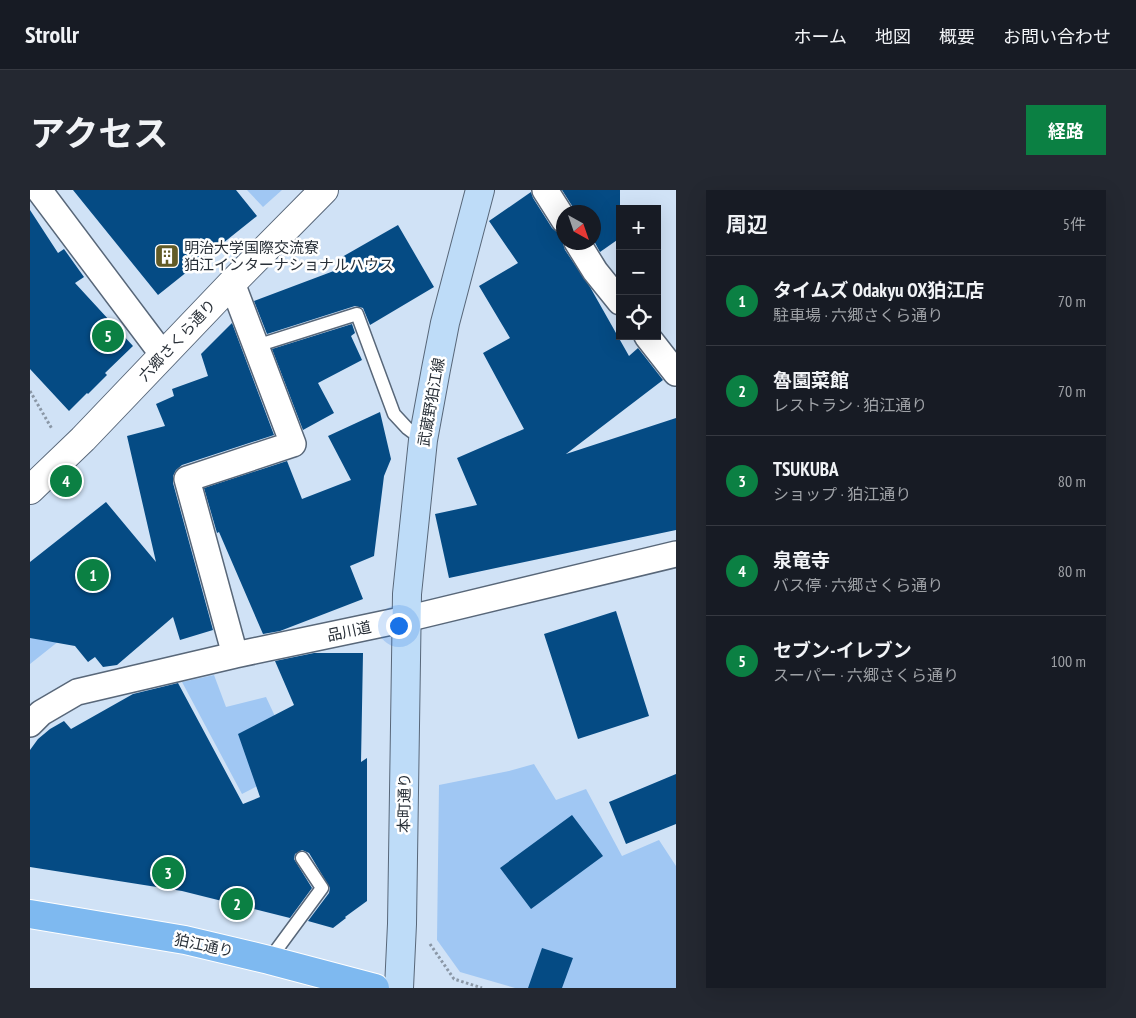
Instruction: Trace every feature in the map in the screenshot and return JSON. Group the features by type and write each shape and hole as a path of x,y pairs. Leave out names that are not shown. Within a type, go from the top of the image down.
{"main road":[{"name":"武蔵野狛江線","path":"406,619 407,583 423,440 445,323 480,190"},
{"name":"本町通り","path":"399,988 402,924 406,619"},
{"name":"狛江通り","path":"30,914 185,940 375,988"}],"street":[{"path":"39,190 163,355"},
{"name":"六郷さくら通り","path":"30,490 83,439 232,282 324,190"},
{"path":"545,190 556,207"},
{"path":"582,250 595,271 616,297"},
{"path":"232,282 293,444 187,479 236,654"},
{"path":"650,340 676,372"},
{"name":"品川道","path":"30,724 41,713 77,692 236,654 406,619 676,554"}],"lane":[{"path":"256,346 357,314 394,414 407,428 423,440"},
{"path":"270,960 322,888 302,858"}],"path":[{"path":"30,391 55,434"}],"shaded area":[{"path":"247,190 282,190 263,207"},
{"path":"30,593 64,637 30,664"},
{"path":"214,675 226,707 266,697 286,740 261,784 242,794 182,682"},
{"path":"534,764 556,800 586,789 622,856 659,840 676,866 676,988 515,988 460,972 437,940 439,785"}],"building":[{"name":"明治大学国際交流寮 狛江インターナショナルハウス","path":"73,190 236,190 257,216 158,295"},
{"path":"562,190 620,190 620,205 616,205 616,241 600,252 601,205 572,205"},
{"path":"531,192 552,228 556,231 556,250 565,250 590,287 616,333 616,340 620,340 629,356 638,348 663,380 566,454 676,418 676,530 449,578 435,514 477,505 457,458 524,429 483,353 510,338 479,286 518,263 489,221"},
{"path":"30,210 58,253 64,249 84,277 75,283 133,346 105,373 107,375 69,411 30,369"},
{"path":"398,225 434,287 370,325 363,308 355,306 267,334 254,301 347,266 342,257"},
{"path":"232,323 274,435 182,465 173,476 173,483 213,630 180,640 173,617 117,665 103,667 95,657 88,662 75,646 30,638 30,562 106,502 156,562 127,436 165,426 156,404 174,396 172,389 208,376 201,354"},
{"path":"352,324 355,333 351,336 362,360 318,383 334,413 303,430 272,349"},
{"path":"380,412 391,459 384,476 374,556 350,566 363,599 280,631 263,634 219,532 217,533 204,488 287,461 302,499 351,480 328,436"},
{"path":"616,611 649,716 578,739 544,634"},
{"path":"314,653 363,653 361,762 367,758 367,901 333,928 308,921 329,893 330,888 309,853 302,850 295,854 294,859 312,888 290,918 182,891 30,867 30,750 38,739 50,729 64,721 71,729 133,694 178,683 243,804 260,797 238,734 294,705 275,661"},
{"path":"676,774 676,824 626,844 609,802"},
{"path":"572,815 603,856 531,909 500,868"},
{"path":"542,948 573,958 562,988 528,988"}],"place":[{"name":"明治大学国際交流寮 狛江インターナショナルハウス","path":"167,256"},
{"name":"セブン-イレブン","path":"108,336"},
{"name":"泉竜寺","path":"66,481"},
{"name":"タイムズ Odakyu OX狛江店","path":"93,575"},
{"name":"TSUKUBA","path":"168,873"},
{"name":"魯園菜館","path":"237,904"}]}
